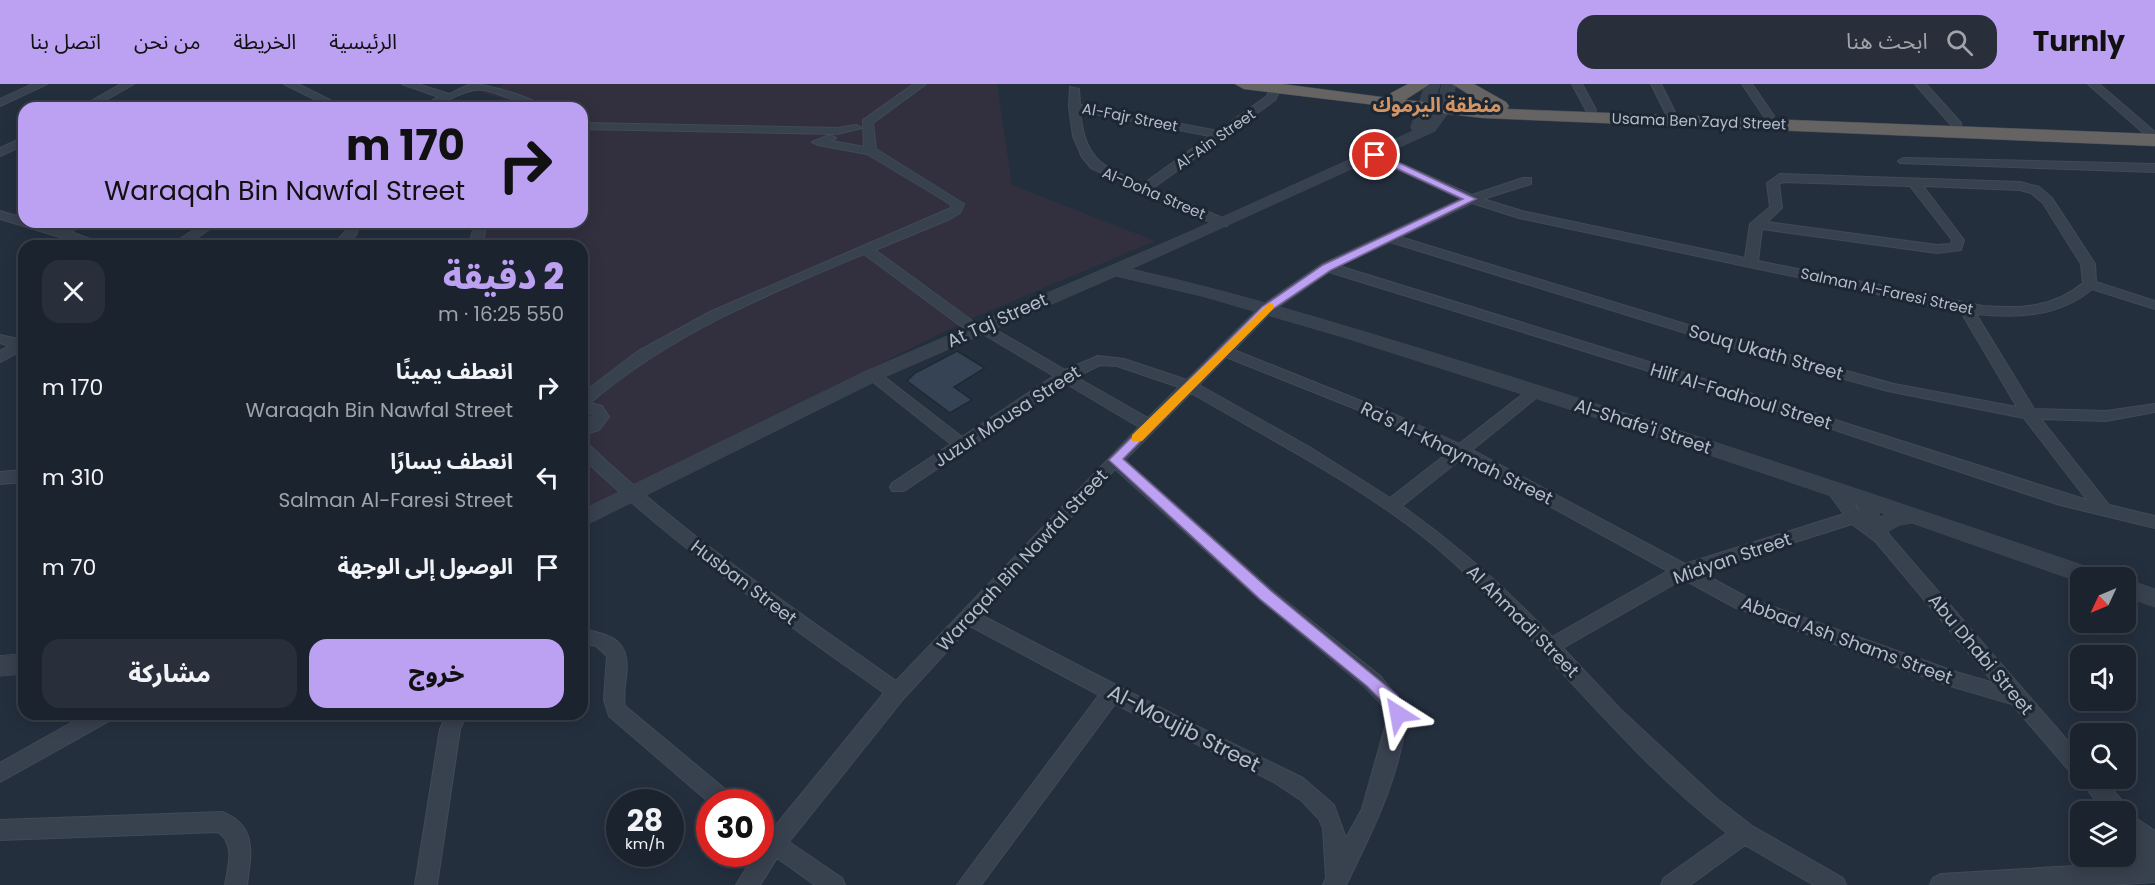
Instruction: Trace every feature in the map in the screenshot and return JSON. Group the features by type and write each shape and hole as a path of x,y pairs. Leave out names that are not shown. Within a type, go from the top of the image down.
{"highway":[{"name":"Usama Ben Zayd Street","path":"1244,84 1281,86 1394,100 1435,96 1508,110 2154,138"},
{"path":"1461,84 1508,110"},
{"path":"1394,100 1422,130 1508,110"},
{"name":"Usama Ben Zayd Street","path":"1508,110 1591,110 1769,116 2154,138"}],"street":[{"path":"0,104 42,84"},
{"path":"95,102 129,84"},
{"path":"289,84 328,102"},
{"path":"407,84 449,97"},
{"path":"818,142 862,125 921,84"},
{"path":"1577,84 1591,110"},
{"path":"1656,84 1670,112"},
{"path":"1747,84 1769,116"},
{"path":"1920,84 1957,125"},
{"path":"2093,84 2154,138"},
{"path":"437,102 477,85 528,102"},
{"name":"Al-Ain Street","path":"1145,188 1262,105 1281,86"},
{"name":"Al-Doha Street","path":"1074,89 1074,107 1081,147 1088,161 1105,172 1223,223"},
{"path":"1422,130 1435,96"},
{"path":"316,102 322,99"},
{"name":"Al-Fajr Street","path":"1074,107 1221,135"},
{"path":"588,126 837,132 862,125"},
{"path":"862,125 870,151"},
{"name":"At Taj Street","path":"588,516 873,375 1112,270 1136,260 1174,268 1223,223 1375,155 1422,130"},
{"path":"588,137 818,142 870,151 946,196 958,207 946,216 782,284 655,348 611,377 588,397"},
{"path":"0,153 18,143"},
{"name":"Salman Al-Faresi Street","path":"1375,155 1471,199 1519,214 1966,309 2006,312 2048,309 2064,304 2090,284"},
{"path":"1904,161 2155,168"},
{"path":"1751,263 1756,224 1776,208 1773,183 1779,178 2010,185 2030,188 2042,194 2074,238 2088,264 2090,284 2155,305"},
{"name":"Waraqah Bin Nawfal Street","path":"774,832 897,692 1115,460 1266,309 1327,267 1471,199 1527,181"},
{"path":"1756,224 1937,249 1956,247 1958,240 1913,182"},
{"path":"0,215 18,220"},
{"path":"0,231 18,223"},
{"path":"47,228 85,240"},
{"path":"61,232 69,228"},
{"path":"186,240 204,228"},
{"name":"Souq Ukath Street","path":"1389,238 1856,379 2029,414 2106,416 2151,408"},
{"path":"872,246 981,328 1149,426"},
{"name":"Al-Shafe'i Street","path":"1136,260 1174,268 1266,309 1536,391 1914,515 2070,570"},
{"name":"Hilf Al-Fadhoul Street","path":"1327,267 1772,405 2105,512 2155,522"},
{"name":"Al-Shafe'i Street","path":"1112,270 1174,268"},
{"path":"1966,309 2029,414 2105,512"},
{"path":"0,339 18,343"},
{"path":"0,357 18,347"},
{"name":"Ra's Al-Khaymah Street","path":"1224,351 1386,416 1461,451 1683,571"},
{"name":"Juzur Mousa Street","path":"898,487 1063,377 1087,364 1107,359 1188,386"},
{"path":"873,375 961,444"},
{"name":"Al Ahmadi Street","path":"1188,386 1305,452 1391,506 1441,543 1482,577 1551,646 1613,715 1709,806 1744,833 1835,885"},
{"path":"1391,506 1536,391"},
{"path":"588,407 601,412 598,422 588,427"},
{"name":"Husban Street","path":"588,435 596,447 598,463"},
{"name":"Husban Street","path":"588,454 630,494 733,575 897,692"},
{"path":"1115,460 1266,595 1372,681 1396,708 1396,724 1372,810 1334,885"},
{"path":"0,478 18,476"},
{"name":"Abu Dhabi Street","path":"1833,488 1855,517 1880,533"},
{"name":"Abu Dhabi Street","path":"1862,498 1880,533 2070,758"},
{"path":"1880,533 1894,518 1914,515"},
{"name":"Midyan Street","path":"1551,646 1683,571 1855,517"},
{"name":"Abbad Ash Shams Street","path":"1683,571 1724,595 1770,614 1954,679 2017,697"},
{"path":"2136,591 2155,598"},
{"name":"Al-Moujib Street","path":"969,617 1287,780 1310,795 1323,806 1336,835 1334,885"},
{"path":"588,637 601,639 612,649 618,661 619,674 612,697 616,710 709,789"},
{"path":"0,666 18,664"},
{"path":"968,885 1113,692"},
{"path":"0,773 93,720"},
{"path":"426,885 450,729 455,720"},
{"path":"2098,789 2109,801"},
{"path":"0,830 222,822 236,832 240,849 237,885"},
{"path":"1672,885 1744,833"},
{"path":"2136,840 2153,860"},
{"path":"774,845 834,885"},
{"path":"1941,885 2153,860"},
{"name":"Waraqah Bin Nawfal Street","path":"747,885 755,867"}],"shaded area":[{"path":"507,84 997,84 1012,185 1155,241 968,320 588,508 588,240 470,240 475,228 588,228 588,102 512,102 480,92"}],"building":[{"path":"957,351 985,368 954,387 972,400 950,413 907,381 915,373"}],"slow traffic":[{"path":"1137,438 1269,307"}],"district":[{"name":"منطقة اليرموك","path":"1437,105"}],"route":[{"path":"1375,155 1471,199 1327,267 1296,287 1266,309 1115,460 1177,512 1266,595 1372,681 1391,700 1398,714"}]}
